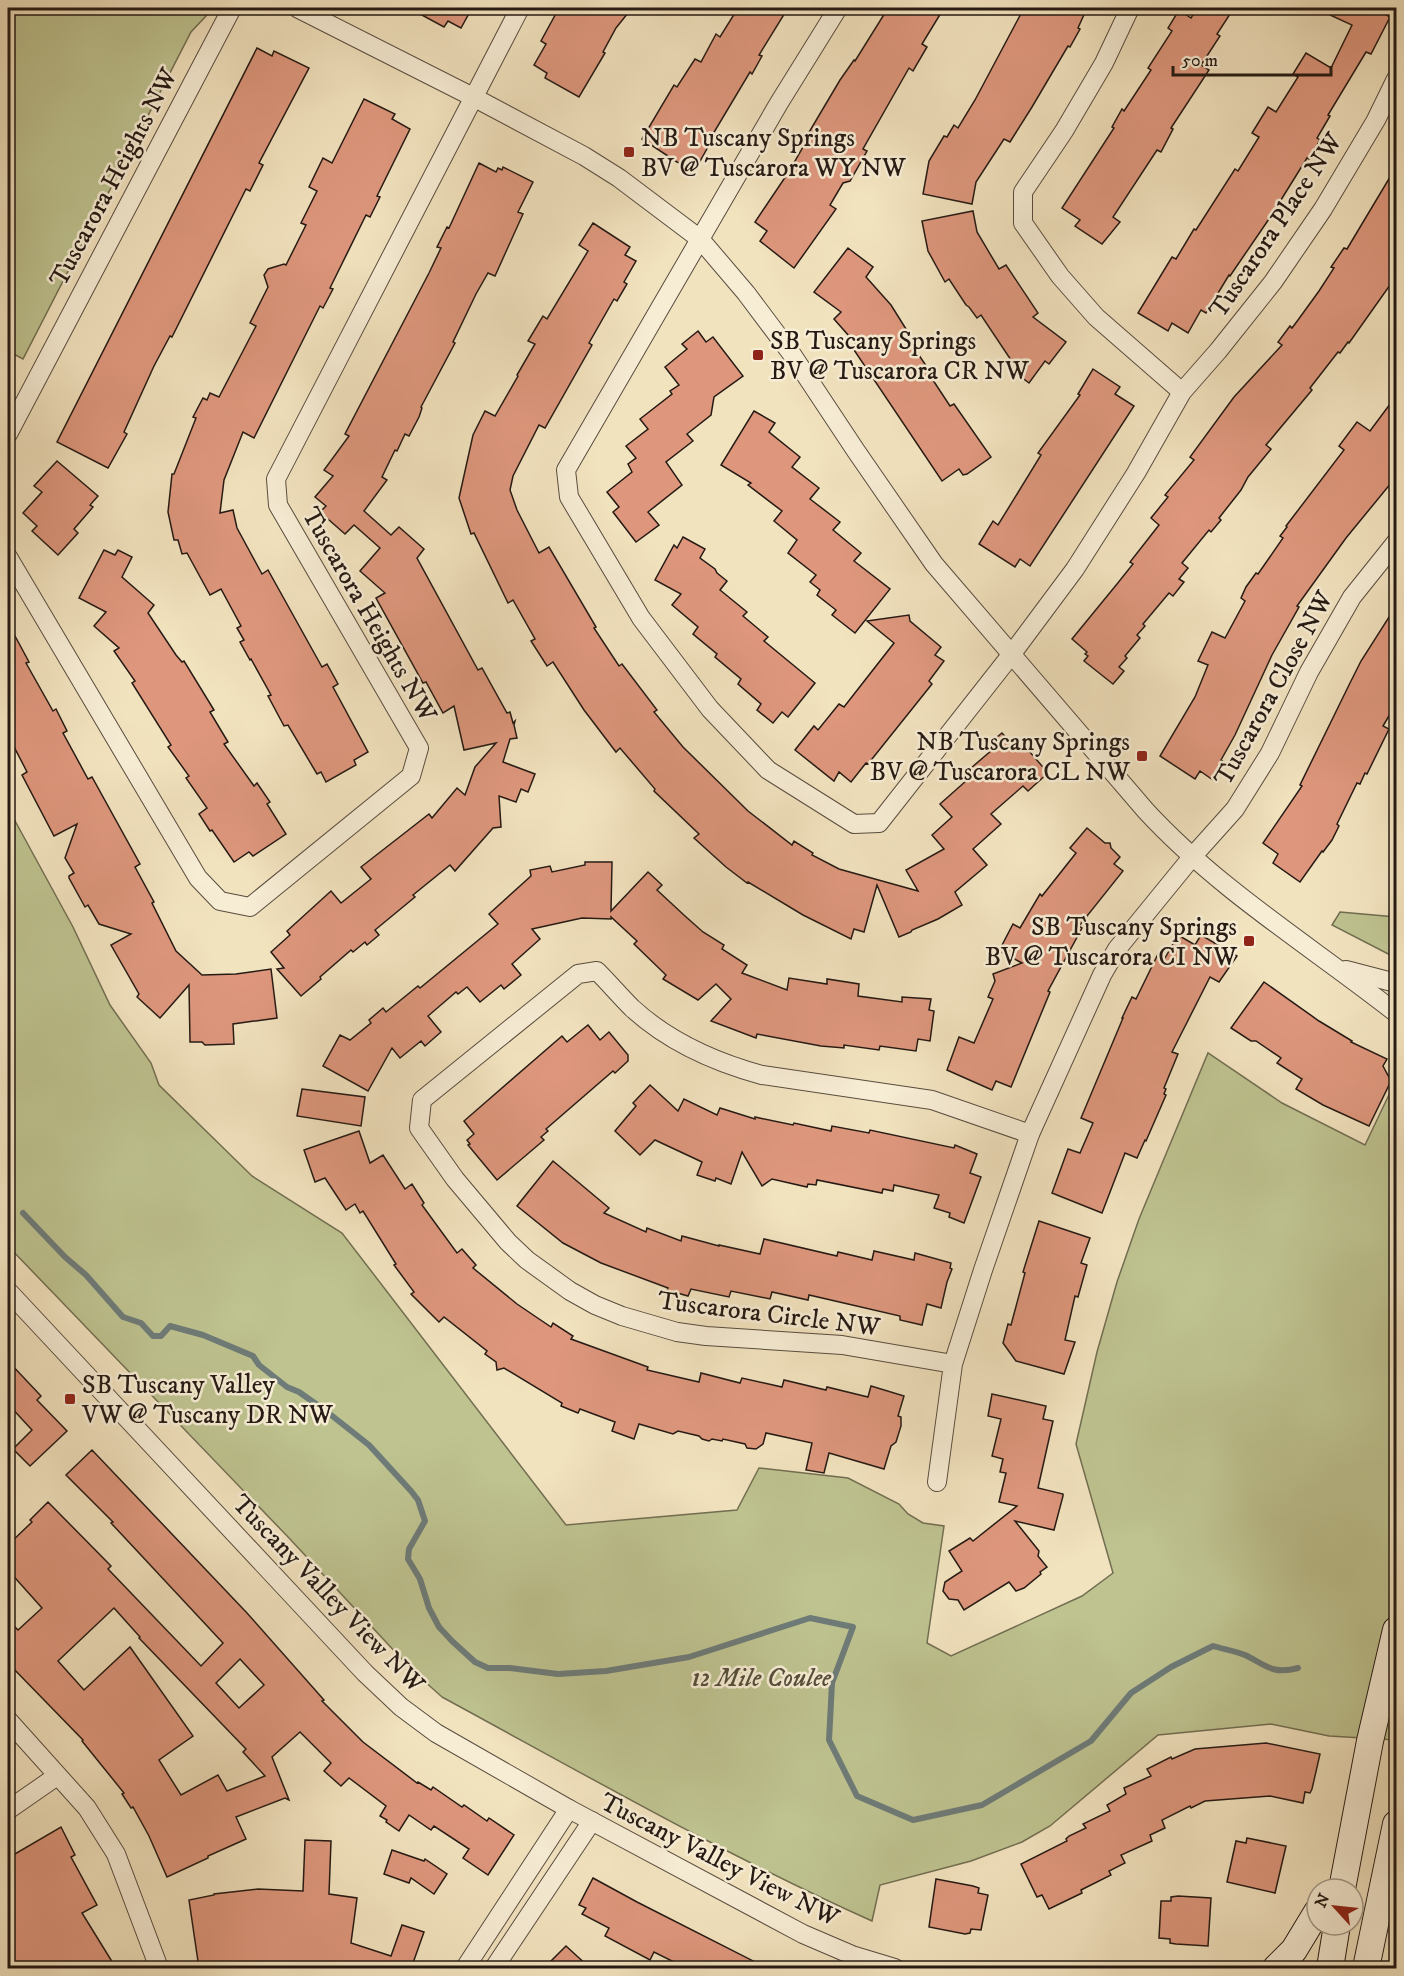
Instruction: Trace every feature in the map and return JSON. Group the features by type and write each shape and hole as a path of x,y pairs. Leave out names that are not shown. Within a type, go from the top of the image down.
{"street":[{"name":"Tuscarora Heights NW","path":"8,434 232,8"},
{"path":"297,8 473,97 592,162 618,178 700,239 740,285 791,353 934,564 1171,839 1267,917 1339,968 1396,1013"},
{"path":"473,97 520,8"},
{"name":"Tuscarora Place NW","path":"838,8 779,103 566,471 570,497 648,627 710,709 768,771 854,824 879,823 1011,655 1075,569 1136,473 1182,392 1266,291 1323,209 1376,120 1396,79"},
{"path":"1130,8 1104,63 1064,131 1023,192 1023,223 1060,276 1096,317 1182,392"},
{"name":"Tuscarora Heights NW","path":"8,557 198,878 220,901 250,907 411,776 418,748 278,505 276,478 473,97"},
{"name":"Tuscarora Close NW","path":"1192,857 1229,817 1253,784 1352,597 1396,542"},
{"path":"937,1482 953,1364 1030,1134 1102,975 1117,949 1192,857"},
{"path":"1339,968 1396,983"},
{"name":"Tuscarora Circle NW","path":"953,1364 842,1345 677,1332 631,1319 595,1305 570,1291 527,1260 508,1242 454,1179 419,1128 422,1100 578,974 597,971 632,1007 666,1035 710,1058 736,1068 762,1076 932,1100 1030,1134"},
{"name":"Tuscany Valley View NW","path":"8,1294 365,1673 401,1707 446,1739 569,1809 803,1934 852,1955 895,1968"},
{"path":"1342,1877 1396,1630"},
{"path":"8,1720 87,1808 116,1854 159,1968"},
{"path":"8,1810 57,1776"},
{"path":"465,1968 569,1809"},
{"path":"494,1968 592,1821"},
{"path":"1366,1968 1396,1824"},
{"path":"1275,1968 1294,1950 1305,1932"},
{"path":"1330,1968 1335,1937"}],"green space":[{"path":"8,8 210,8 206,16 191,32 23,359 8,351"},
{"name":"12 Mile Coulee","path":"8,808 73,927 110,1005 151,1063 159,1085 252,1176 342,1233 566,1525 737,1510 759,1468 848,1478 899,1504 908,1514 923,1523 944,1526 927,1643 951,1656 1082,1596 1113,1573 1076,1444 1097,1352 1117,1282 1139,1219 1208,1053 1282,1103 1365,1145 1396,1080 1396,1587 1394,1594 1396,1595 1396,1740 1329,1736 1271,1724 1158,1735 1050,1826 1022,1842 971,1861 880,1885 872,1921 709,1841 442,1697 413,1671 289,1538 8,1246"},
{"path":"1340,912 1396,917 1396,958 1332,925"}],"building":[{"path":"409,8 472,8 461,28 448,21 444,27"},
{"path":"559,8 632,8 616,28 603,52 605,53 579,97 545,78 547,73 534,65 546,44 541,41"},
{"path":"738,8 788,8 759,55 762,56 752,74 750,72 707,144 709,145 699,163 687,156 682,164 642,139 674,85 677,87 695,59 701,62 716,34 720,37"},
{"path":"888,8 944,8 922,44 927,47 913,71 909,68 863,149 867,151 850,181 843,183 830,205 836,209 794,268 760,241 767,231 755,222 788,173 840,80 855,61"},
{"path":"1024,8 1087,8 1078,28 1080,29 1070,47 1068,46 1010,142 1004,139 976,182 972,204 923,194 929,161 944,136 947,137 954,125 958,128"},
{"path":"1197,8 1234,8 1217,34 1220,36 1201,65 1209,70 1171,128 1173,129 1161,152 1157,150 1113,217 1120,222 1102,244 1075,226 1080,220 1062,208 1114,128 1112,127 1122,109 1124,111 1151,70 1148,68 1172,31 1168,28 1179,10 1191,18"},
{"path":"1315,8 1385,8 1383,13 1390,17 1371,54 1366,52 1328,115 1330,116 1317,138 1320,140 1309,159 1307,158 1206,313 1201,310 1188,333 1172,323 1168,331 1138,313 1172,257 1176,259 1235,169 1238,171 1259,137 1252,133 1268,107 1276,112 1298,77 1293,74 1306,53 1331,68 1352,25"},
{"path":"257,48 272,56 274,51 309,68 259,163 263,165 250,191 246,189 172,337 170,336 154,366 124,432 127,434 108,468 57,442"},
{"path":"364,99 395,114 392,119 410,129 377,196 380,197 370,217 366,215 330,288 333,289 323,308 320,306 254,438 243,432 224,480 220,513 233,510 237,528 262,574 268,570 322,667 327,664 338,684 333,687 368,752 354,760 356,765 326,782 321,772 317,774 288,725 284,726 268,696 271,695 240,642 244,640 237,628 241,626 221,589 210,595 187,553 182,554 178,540 174,540 168,512 172,474 174,474 196,418 193,417 203,398 207,400 210,393 219,397 256,326 250,323 268,287 264,275 268,269 286,265 306,225 301,223 317,191 309,187 323,158 332,163"},
{"path":"479,163 496,172 498,168 502,170 503,167 533,182 518,212 523,214 495,276 488,273 476,294 453,342 455,343 421,407 419,417 409,436 405,434 397,451 395,450 382,477 387,480 364,511 391,535 399,527 424,549 417,558 478,670 482,668 507,713 510,712 513,723 515,721 517,738 510,739 503,762 535,774 528,792 521,789 516,802 499,796 501,827 493,828 455,871 450,865 413,895 415,897 375,930 379,935 367,945 365,942 353,952 351,950 301,996 277,969 284,968 271,952 290,935 287,931 331,891 341,903 371,879 361,867 429,814 432,818 457,788 465,795 475,767 496,743 464,750 454,706 443,713 426,682 423,683 376,598 385,593 360,571 380,548 354,525 345,534 320,512 326,506 315,497 333,476 324,470 349,436 345,434 429,273 441,248 437,247 447,227 449,228"},
{"path":"1396,167 1396,289 1390,285 1349,343 1340,353 1338,352 1310,388 1312,390 1266,445 1271,449 1219,518 1221,520 1211,532 1209,530 1182,563 1188,568 1179,579 1184,582 1173,596 1169,593 1143,624 1145,626 1137,635 1140,638 1119,667 1124,671 1113,684 1084,661 1088,656 1085,654 1087,652 1072,639 1133,564 1130,562 1159,525 1151,518 1168,497 1165,495 1194,460 1190,457 1234,397 1282,345 1278,342 1290,326 1292,328 1319,291 1334,268 1331,267 1344,248 1347,249"},
{"path":"973,211 977,232 999,269 1006,265 1038,313 1033,317 1066,342 1049,364 1045,361 1029,383 1007,366 1011,360 981,315 977,318 949,279 945,282 928,251 922,221"},
{"path":"593,223 630,247 625,255 636,261 624,282 627,284 617,301 614,299 589,343 592,345 545,428 539,425 513,476 510,490 517,510 539,553 549,547 596,627 594,628 619,666 622,664 657,710 654,712 683,747 748,811 792,845 794,841 813,853 812,855 839,869 918,891 906,870 944,849 932,835 952,817 940,804 975,773 971,768 992,750 987,745 1002,733 1011,743 1017,737 1048,773 1028,791 1023,786 991,814 1001,824 973,849 987,865 955,892 962,905 911,932 899,937 877,885 864,932 854,929 851,939 747,883 726,867 694,838 699,834 654,791 655,789 620,748 616,752 584,710 553,662 547,666 531,641 535,639 513,600 508,603 474,533 471,534 459,498 473,435 485,411 495,416 518,376 535,344 528,341 543,316 547,319 588,251 579,245"},
{"path":"848,248 873,267 866,277 891,305 906,329 912,341 910,342 950,406 954,404 991,457 967,474 963,475 959,469 942,481 852,347 856,344 834,319 841,312 814,292"},
{"path":"698,331 706,342 713,337 743,376 714,397 711,415 687,434 693,441 666,462 682,485 648,512 659,525 636,542 613,512 619,507 607,492 632,472 628,464 636,458 626,446 648,429 640,419 672,394 670,391 679,385 665,367 687,349 682,344"},
{"path":"1093,369 1120,387 1115,394 1134,406 1030,566 1020,559 1015,567 979,544 993,521 998,525 1041,455 1038,453 1080,395 1078,394"},
{"path":"1396,396 1396,477 1346,538 1297,606 1299,607 1272,655 1221,760 1225,763 1213,780 1200,771 1195,779 1160,756 1195,697 1208,665 1198,661 1212,632 1225,638 1245,601 1241,598 1246,587 1283,538 1280,536 1286,526 1344,450 1339,446 1357,422 1370,431"},
{"path":"754,411 775,423 769,432 800,457 792,467 819,488 810,499 840,522 833,530 861,553 854,561 890,589 855,633 832,615 836,610 817,595 820,590 810,582 816,575 788,553 797,540 774,521 782,511 748,485 751,483 721,465"},
{"path":"57,461 98,496 90,505 93,507 74,529 78,533 58,555 32,531 37,526 23,513 42,492 34,486"},
{"path":"683,537 705,549 700,558 727,581 720,590 747,612 743,616 768,637 764,641 815,683 788,717 782,712 773,723 757,710 761,704 738,684 741,679 715,657 717,654 693,634 698,627 672,605 681,594 655,580 674,545 677,548"},
{"path":"104,550 115,555 118,550 132,557 122,577 154,605 148,613 176,655 182,662 184,661 214,710 210,712 228,742 224,744 254,786 257,783 270,802 267,804 286,834 253,856 249,852 234,862 212,830 210,831 199,814 207,808 186,778 189,776 168,747 171,745 132,683 135,681 114,651 119,648 94,626 106,612 79,598"},
{"path":"1396,606 1396,704 1383,726 1389,729 1367,774 1365,773 1360,784 1357,783 1337,824 1339,826 1332,840 1300,882 1273,863 1278,854 1263,843 1302,786 1300,785 1361,661"},
{"path":"909,615 910,621 941,647 935,655 944,661 929,681 932,684 868,764 866,763 851,782 839,772 834,781 795,750 814,726 818,730 839,704 844,707 894,643 867,621"},
{"path":"8,623 29,662 26,663 53,711 56,709 67,731 63,733 88,779 92,777 140,864 135,867 176,951 202,975 236,974 271,969 277,1018 233,1024 234,1044 205,1045 202,1042 190,1042 189,985 160,1018 137,997 139,994 111,945 131,934 99,924 88,905 85,907 69,878 74,873 65,858 77,824 54,836 22,775 27,772 8,735"},
{"path":"1087,828 1105,843 1110,843 1111,848 1120,857 1114,864 1123,871 1079,926 1082,928 1048,991 1050,992 1011,1087 996,1081 992,1090 947,1070 959,1037 974,1043 993,999 988,997 995,981 993,974 1022,963 999,951 1013,924 1020,928 1040,894 1042,896 1076,853 1070,848"},
{"path":"585,862 612,862 611,911 648,872 662,885 657,890 703,932 724,945 722,949 747,965 742,973 787,990 789,978 827,984 827,979 859,984 858,996 902,1002 902,997 931,999 929,1010 934,1011 930,1041 918,1039 916,1051 880,1046 879,1050 844,1045 844,1048 821,1046 757,1034 756,1038 711,1021 731,999 716,984 698,1000 663,979 666,975 634,944 637,941 611,917 611,919 582,918 532,929 540,939 512,964 521,975 504,989 501,985 480,1002 467,987 458,994 456,992 428,1016 441,1032 425,1046 421,1041 400,1058 392,1048 368,1091 323,1066 340,1035 350,1040 371,1023 369,1020 383,1008 386,1012 418,986 420,988 498,924 489,914 531,876 530,870 550,866 552,872 585,865"},
{"path":"1178,935 1195,945 1201,935 1237,956 1219,982 1210,977 1172,1052 1178,1054 1164,1088 1166,1095 1146,1141 1137,1158 1125,1153 1102,1213 1052,1193 1068,1149 1080,1153 1093,1123 1081,1118 1132,997 1136,999 1158,954 1165,958"},
{"path":"1264,982 1351,1042 1387,1059 1383,1066 1391,1081 1369,1126 1323,1105 1296,1089 1302,1079 1277,1063 1281,1058 1231,1028"},
{"path":"588,1025 600,1040 609,1032 628,1055 628,1061 615,1073 613,1071 546,1129 548,1131 541,1137 544,1140 497,1180 468,1145 470,1144 467,1140 474,1134 464,1121 562,1036 567,1042"},
{"path":"650,1085 678,1111 684,1099 717,1115 720,1108 755,1119 755,1117 793,1125 794,1123 831,1131 832,1126 869,1133 870,1130 954,1148 955,1145 977,1154 970,1173 981,1177 964,1223 949,1217 950,1213 934,1208 939,1195 894,1185 893,1191 883,1189 882,1193 817,1180 816,1185 808,1184 807,1187 772,1179 762,1186 742,1152 731,1184 716,1178 715,1181 697,1175 702,1162 655,1140 640,1155 615,1131 636,1106 633,1103"},
{"path":"302,1089 365,1097 361,1126 297,1116"},
{"path":"359,1131 370,1163 383,1155 405,1189 412,1184 424,1203 422,1205 457,1253 462,1249 476,1265 473,1268 517,1304 551,1327 553,1323 573,1336 571,1339 648,1367 647,1370 699,1382 701,1373 740,1383 742,1378 782,1387 784,1380 868,1397 871,1386 904,1396 898,1416 901,1417 901,1426 896,1442 891,1446 884,1469 829,1453 824,1473 806,1470 812,1443 766,1433 763,1444 756,1449 723,1439 722,1441 712,1439 709,1441 699,1436 678,1431 673,1434 639,1424 634,1439 612,1431 615,1422 580,1409 578,1413 561,1406 562,1403 504,1368 497,1370 496,1362 485,1354 487,1351 444,1317 439,1322 411,1294 414,1292 394,1265 396,1264 363,1211 360,1213 355,1204 346,1210 325,1178 315,1182 304,1150"},
{"path":"553,1161 609,1208 604,1213 646,1232 647,1228 681,1241 682,1236 760,1254 764,1239 837,1256 838,1252 872,1260 874,1251 914,1260 915,1253 951,1263 950,1268 952,1269 941,1308 927,1304 922,1325 900,1320 900,1316 809,1295 808,1300 772,1292 770,1299 731,1291 729,1297 691,1289 688,1296 667,1290 668,1288 601,1263 563,1243 517,1206"},
{"path":"1039,1221 1090,1238 1081,1263 1087,1265 1078,1297 1075,1296 1065,1340 1075,1342 1064,1374 1016,1361 1003,1343 1008,1324 1011,1325 1025,1273 1023,1272"},
{"path":"8,1361 41,1396 37,1400 67,1431 30,1466 13,1449 32,1430 8,1404"},
{"path":"992,1394 1046,1406 1043,1419 1053,1421 1038,1488 1063,1494 1063,1496 1054,1530 1015,1521 1039,1551 1038,1556 1047,1567 1040,1572 1041,1574 1024,1588 1016,1591 1009,1582 964,1610 958,1600 949,1599 943,1591 945,1582 962,1571 949,1551 970,1538 973,1541 1017,1506 999,1502 1006,1473 1000,1472 1003,1459 992,1456 1001,1419 988,1416"},
{"path":"92,1450 247,1613 324,1700 322,1701 363,1742 417,1783 431,1790 433,1787 462,1807 464,1805 487,1821 489,1818 514,1835 488,1875 463,1858 469,1849 434,1826 431,1830 409,1815 399,1831 386,1822 387,1820 380,1816 386,1806 349,1778 341,1786 324,1771 331,1763 300,1732 272,1757 289,1800 285,1798 236,1817 246,1839 167,1877 149,1836 133,1807 131,1808 122,1794 124,1793 83,1740 8,1663 8,1620 18,1630 42,1608 8,1570 8,1545 32,1522 30,1520 48,1502 111,1566 108,1569 201,1666 223,1643 111,1523 113,1522 66,1475","holes":["114,1608 139,1638 246,1749 243,1752 265,1776 227,1791 218,1775 181,1795 159,1760 193,1736 130,1647 84,1690 58,1661","240,1659 264,1685 239,1708 216,1683"]},
{"path":"1266,1743 1320,1754 1312,1789 1310,1793 1305,1792 1303,1803 1270,1796 1205,1801 1191,1808 1190,1806 1162,1820 1165,1828 1150,1835 1152,1841 1121,1855 1125,1863 1109,1871 1111,1875 1081,1890 1082,1893 1049,1909 1042,1895 1037,1897 1021,1864 1067,1841 1069,1836 1086,1828 1083,1824 1110,1811 1107,1805 1126,1794 1124,1788 1151,1776 1147,1769 1171,1757 1172,1759 1195,1749"},
{"path":"61,1827 75,1855 71,1857 97,1905 82,1913 116,1968 8,1968 8,1858"},
{"path":"1247,1838 1286,1846 1275,1893 1227,1882 1236,1841 1246,1843"},
{"path":"305,1840 331,1841 329,1894 357,1898 351,1943 391,1956 402,1925 424,1932 413,1963 418,1965 418,1968 199,1968 189,1900 214,1894 258,1889 303,1891"},
{"path":"392,1850 424,1861 425,1859 447,1874 434,1894 411,1878 409,1883 384,1874"},
{"path":"593,1878 767,1968 686,1968 654,1952 650,1960 605,1936 609,1928 582,1914 586,1908 579,1905"},
{"path":"936,1879 973,1886 979,1888 978,1893 988,1895 981,1930 971,1929 970,1933 965,1934 929,1927"},
{"path":"1171,1897 1211,1898 1208,1946 1176,1944 1170,1943 1170,1939 1159,1938 1161,1901 1171,1901"},
{"path":"566,1946 590,1968 544,1968"}],"waterway":[{"path":"23,1213 65,1257 86,1275 123,1317 141,1323 153,1336 161,1336 170,1326 203,1335 253,1356 259,1365 287,1387 299,1392 326,1411 369,1445 418,1500 425,1521 409,1549 408,1559 420,1579 429,1608 439,1627 475,1662 488,1668 510,1668 558,1674 606,1671 689,1657 810,1618 853,1627 832,1683 829,1740 857,1796 913,1820 982,1805 1091,1741 1131,1693 1171,1667 1213,1646 1245,1655 1275,1670 1298,1668"}],"place":[{"name":"NB Tuscany Springs BV @ Tuscarora WY NW","path":"629,152"},
{"name":"SB Tuscany Springs BV @ Tuscarora CR NW","path":"758,355"},
{"name":"NB Tuscany Springs BV @ Tuscarora CL NW","path":"1142,756"},
{"name":"SB Tuscany Springs BV @ Tuscarora CI NW","path":"1249,941"},
{"name":"SB Tuscany Valley VW @ Tuscany DR NW","path":"70,1399"}]}
